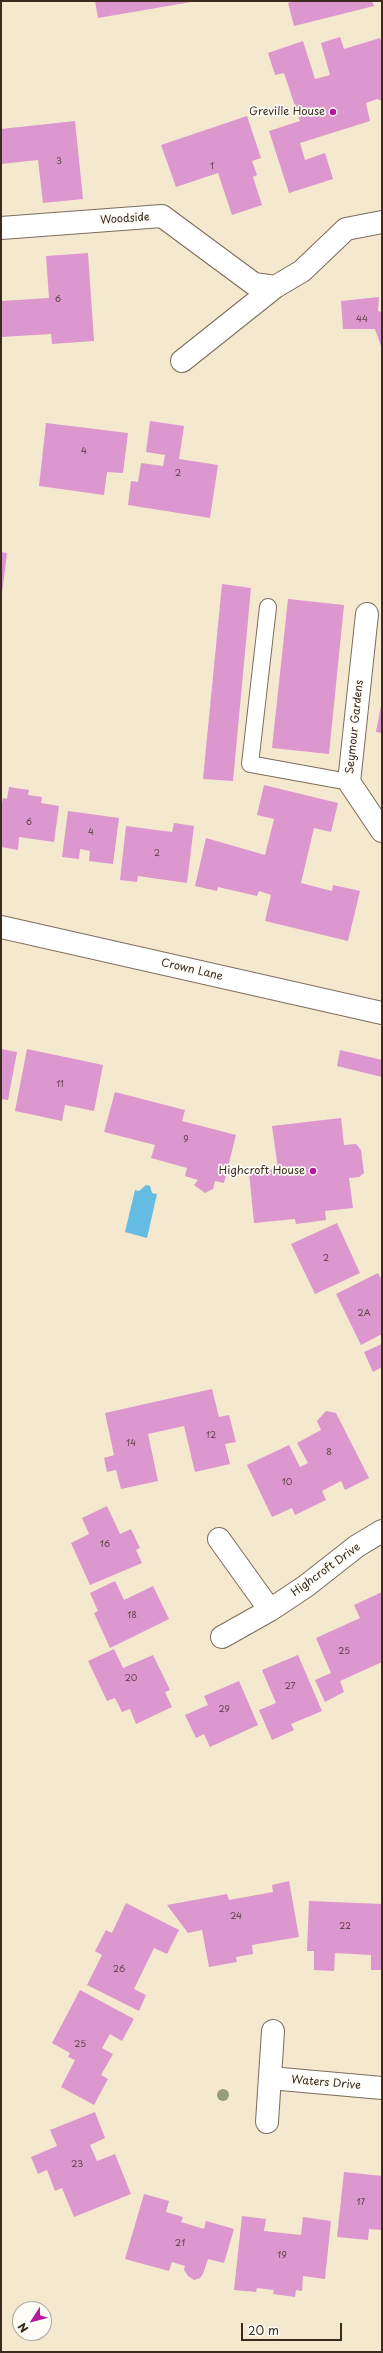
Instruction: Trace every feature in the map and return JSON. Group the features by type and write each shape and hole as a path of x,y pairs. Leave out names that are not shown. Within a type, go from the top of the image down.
{"street":[{"name":"Woodside","path":"1,228 162,216 254,284 275,288"},
{"path":"182,361 275,288 302,271 346,229 382,222"},
{"name":"Seymour Gardens","path":"367,614 349,782 382,831"},
{"name":"Crown Lane","path":"1,927 382,1012"},
{"name":"Highcroft Drive","path":"222,1637 270,1610 306,1586 357,1546 382,1531"},
{"path":"219,1539 270,1610"},
{"path":"267,2122 273,2031"},
{"name":"Waters Drive","path":"270,2078 382,2088"}],"lane":[{"path":"268,607 250,764 349,782"}],"water":[{"path":"146,1185 150,1186 152,1193 157,1194 147,1238 125,1232 135,1190 139,1191"}],"building":[{"path":"95,1 191,1 191,2 98,18"},
{"path":"294,1 372,1 374,6 294,26 288,3"},
{"name":"Greville House","path":"340,37 344,49 380,38 382,44 382,101 377,99 366,103 370,121 300,143 305,160 325,153 333,179 289,193 269,131 300,121 284,73 275,75 268,53 303,41 315,79 330,75 321,43"},
{"path":"247,116 261,158 252,161 257,175 253,177 262,205 232,215 218,173 176,187 161,145"},
{"path":"75,121 83,199 43,203 38,160 1,164 1,129"},
{"path":"88,253 94,341 52,344 51,334 1,337 1,301 49,298 46,256"},
{"path":"379,297 378,311 382,312 382,349 375,329 343,329 341,301"},
{"path":"150,421 184,426 179,459 218,465 210,518 128,505 131,481 138,482 141,463 163,466 165,455 146,452"},
{"path":"46,423 128,433 123,473 107,472 104,495 39,486"},
{"path":"1,552 7,553 2,593 1,593"},
{"path":"222,584 251,588 233,781 203,779"},
{"path":"288,599 344,605 329,754 272,748"},
{"path":"382,706 382,733 376,732"},
{"path":"264,785 338,803 331,832 314,828 301,883 332,891 333,885 360,891 348,941 265,921 271,895 259,891 257,896 218,887 217,891 195,886 206,838 265,855 274,819 257,815"},
{"path":"9,787 29,790 28,795 42,797 41,803 59,806 54,842 19,837 18,850 1,847 1,809 3,798 7,799"},
{"path":"68,811 119,818 113,864 89,861 90,851 80,849 79,859 62,857"},
{"path":"174,823 194,826 187,883 138,876 137,882 120,880 126,826 172,832"},
{"path":"1,1049 17,1052 8,1100 1,1099"},
{"path":"27,1049 103,1065 94,1111 65,1105 62,1121 15,1111"},
{"path":"340,1050 382,1060 382,1077 337,1066"},
{"path":"115,1092 185,1110 182,1121 236,1135 224,1183 215,1181 213,1189 205,1193 194,1185 198,1180 185,1176 187,1168 151,1158 155,1145 104,1132"},
{"name":"Highcroft House","path":"341,1118 344,1145 356,1144 361,1150 364,1173 359,1177 349,1178 353,1208 325,1211 326,1220 296,1224 295,1219 254,1223 249,1172 278,1169 272,1126"},
{"path":"337,1223 360,1273 315,1294 291,1244"},
{"path":"378,1273 382,1280 382,1334 361,1345 336,1294"},
{"path":"382,1344 382,1367 373,1372 364,1352"},
{"path":"212,1389 219,1417 229,1415 236,1442 225,1444 230,1464 195,1472 184,1426 148,1434 158,1481 121,1489 116,1470 107,1472 104,1458 114,1455 105,1413"},
{"path":"326,1411 336,1413 369,1478 345,1490 341,1481 322,1491 326,1500 295,1515 292,1508 272,1517 247,1465 289,1445 300,1467 308,1463 297,1443 321,1430 317,1421"},
{"path":"107,1506 120,1534 131,1529 140,1548 136,1550 142,1563 90,1585 71,1543 89,1534 82,1518"},
{"path":"115,1581 124,1600 153,1586 169,1619 110,1648 94,1613 98,1611 90,1593"},
{"path":"382,1592 382,1662 340,1681 344,1692 325,1702 315,1680 331,1673 316,1638 360,1618 354,1605"},
{"path":"114,1649 123,1668 153,1655 170,1690 165,1692 172,1707 136,1724 130,1709 122,1712 115,1698 107,1701 88,1661"},
{"path":"298,1655 322,1711 291,1724 294,1730 272,1740 259,1710 276,1703 262,1670"},
{"path":"239,1681 258,1725 210,1747 204,1734 196,1738 185,1715 208,1705 204,1696"},
{"path":"289,1881 299,1937 252,1945 253,1954 236,1957 237,1962 209,1967 202,1930 188,1933 167,1905 227,1894 229,1900 273,1892 272,1885"},
{"path":"309,1901 382,1904 382,1970 371,1970 371,1955 335,1953 334,1971 314,1970 314,1951 307,1951"},
{"path":"126,1903 179,1930 167,1954 154,1948 134,1989 146,1995 139,2011 87,1985 102,1955 95,1951 106,1930 112,1933"},
{"path":"80,1990 134,2019 122,2041 110,2034 102,2048 113,2054 101,2075 108,2079 94,2105 61,2087 75,2060 68,2057 70,2053 52,2043"},
{"path":"95,2112 105,2138 90,2145 97,2161 115,2154 131,2194 74,2217 62,2188 55,2191 47,2170 38,2174 31,2157 57,2146 50,2130"},
{"path":"344,2172 382,2176 382,2230 369,2229 368,2240 337,2237"},
{"path":"144,2194 169,2201 166,2212 183,2217 181,2222 204,2229 206,2221 234,2229 224,2263 208,2259 203,2274 200,2278 194,2280 188,2276 184,2270 185,2266 172,2262 169,2271 125,2259"},
{"path":"242,2216 266,2219 264,2231 301,2235 303,2217 331,2221 325,2279 303,2276 302,2291 296,2290 295,2297 273,2294 274,2290 257,2288 256,2292 234,2290"}],"place":[{"name":"Greville House","path":"333,112"},
{"name":"Highcroft House","path":"313,1171"}]}
